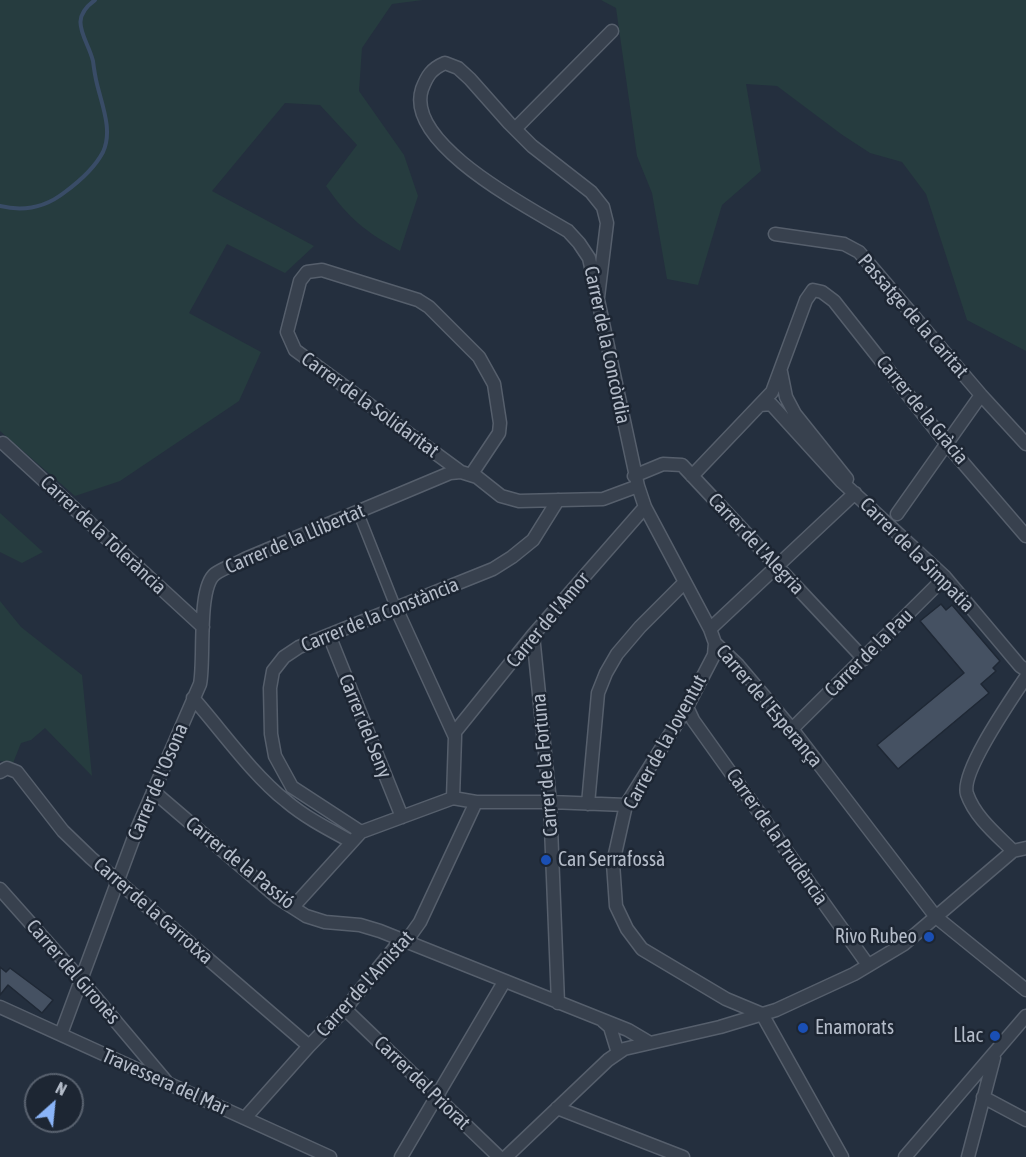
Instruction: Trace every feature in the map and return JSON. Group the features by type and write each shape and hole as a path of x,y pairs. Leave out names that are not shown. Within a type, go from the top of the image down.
{"street":[{"path":"598,297 607,223 603,207 591,192 532,146 515,129 612,31"},
{"name":"Carrer de la Concòrdia","path":"515,129 458,68 445,63 433,68 425,79 420,95 421,114 434,135 461,164 568,231 589,258 636,481"},
{"name":"Passatge de la Caritat","path":"776,234 844,244 859,252 1026,444"},
{"name":"Carrer de la Solidaritat","path":"322,270 418,300 429,307 479,357 494,384 500,423 499,433 466,473 295,350 286,332 300,281 307,272 322,270"},
{"name":"Carrer de la Gràcia","path":"781,372 806,300 813,290 822,292 834,301 946,443 1026,536"},
{"path":"692,476 772,392 781,372"},
{"name":"Carrer de la Simpatia","path":"781,372 786,397 795,414 843,471 855,493"},
{"path":"897,514 981,395"},
{"name":"Carrer de la Simpatia","path":"760,405 771,404 829,468 945,577 1020,666 1026,670"},
{"name":"Carrer de la Tolerància","path":"3,443 203,627"},
{"name":"Carrer de l'Alegria","path":"636,481 663,464 682,465 864,659"},
{"name":"Carrer de la Llibertat","path":"193,698 200,684 203,669 204,606 208,587 214,575 245,559 450,473 466,473"},
{"path":"466,473 477,477 501,496 519,501 603,499 636,481"},
{"name":"Carrer de l'Esperança","path":"636,481 645,507 686,582 715,643 738,665 792,729 936,918 1026,990"},
{"path":"710,630 855,493"},
{"name":"Carrer de la Constància","path":"361,832 292,787 275,756 271,734 270,688 273,671 284,657 299,647 493,569 533,540 558,501"},
{"name":"Carrer de l'Amor","path":"455,737 455,732 533,635 645,507"},
{"path":"358,512 396,608 455,737 453,798"},
{"name":"Carrer de la Pau","path":"792,729 945,577"},
{"path":"588,804 598,693 606,673 617,654 640,627 686,582"},
{"name":"Carrer del Seny","path":"328,635 402,817"},
{"name":"Carrer de la Fortuna","path":"533,635 550,802 558,1003"},
{"name":"Carrer de la Joventut","path":"715,643 714,655 687,707 626,805 613,863 616,906 627,929 642,949 726,999 762,1014"},
{"path":"1013,851 979,816 967,794 966,784 984,744 1026,676"},
{"path":"193,698 266,782 286,801 314,821 352,842"},
{"name":"Carrer de l'Osona","path":"61,1034 118,880 193,698"},
{"name":"Carrer de la Prudència","path":"687,707 693,720 868,965"},
{"name":"Carrer de la Garrotxa","path":"4,770 17,772 63,831 91,858 309,1046"},
{"name":"Carrer de la Passió","path":"153,791 278,898 306,916 325,922 380,931 628,1030 650,1043"},
{"path":"293,908 361,832 453,798 476,802 626,805"},
{"name":"Carrer de l'Amistat","path":"245,1118 309,1046 345,1010 396,946 410,936 420,922 476,802"},
{"path":"506,1157 556,1108 624,1048 720,1027 776,1010 868,965 904,944 1013,851 1026,849"},
{"name":"Carrer del Gironès","path":"0,889 169,1084"},
{"path":"401,1157 504,982"},
{"name":"Travessera del Mar","path":"0,1007 330,1157"},
{"name":"Carrer del Priorat","path":"345,1010 499,1157"},
{"path":"762,1014 842,1157"},
{"path":"905,1157 1026,1016"},
{"path":"602,1020 610,1027 618,1053"},
{"path":"968,1157 995,1054"},
{"path":"983,1097 1026,1120"},
{"path":"556,1108 683,1157"}],"green space":[{"path":"0,0 423,0 392,4 362,48 359,91 404,155 418,196 400,251 359,224 326,186 357,145 320,105 285,103 212,191 314,246 285,273 227,244 189,313 261,352 239,401 120,481 75,496 0,431"},
{"path":"601,0 1026,0 1026,351 967,320 926,194 902,162 870,153 777,86 746,84 761,171 722,205 698,285 667,279 652,193 637,156 616,8"},
{"path":"0,513 43,552 22,563 0,552"},
{"path":"0,601 21,627 82,675 92,776 45,728 31,740 21,743 13,763 0,761"}],"building":[{"path":"941,604 946,610 952,605 1000,661 993,668 996,671 981,684 989,693 898,769 877,745 964,673 920,621"},
{"path":"0,967 6,972 10,968 53,1000 42,1013 8,985 0,995"}],"waterway":[{"path":"0,206 34,207 58,197 81,179 103,152 107,135 106,118 93,61 80,22 87,7 95,0"}],"place":[{"name":"Can Serrafossà","path":"546,860"},
{"name":"Rivo Rubeo","path":"929,937"},
{"name":"Enamorats","path":"803,1028"},
{"name":"Llac","path":"995,1036"}]}
